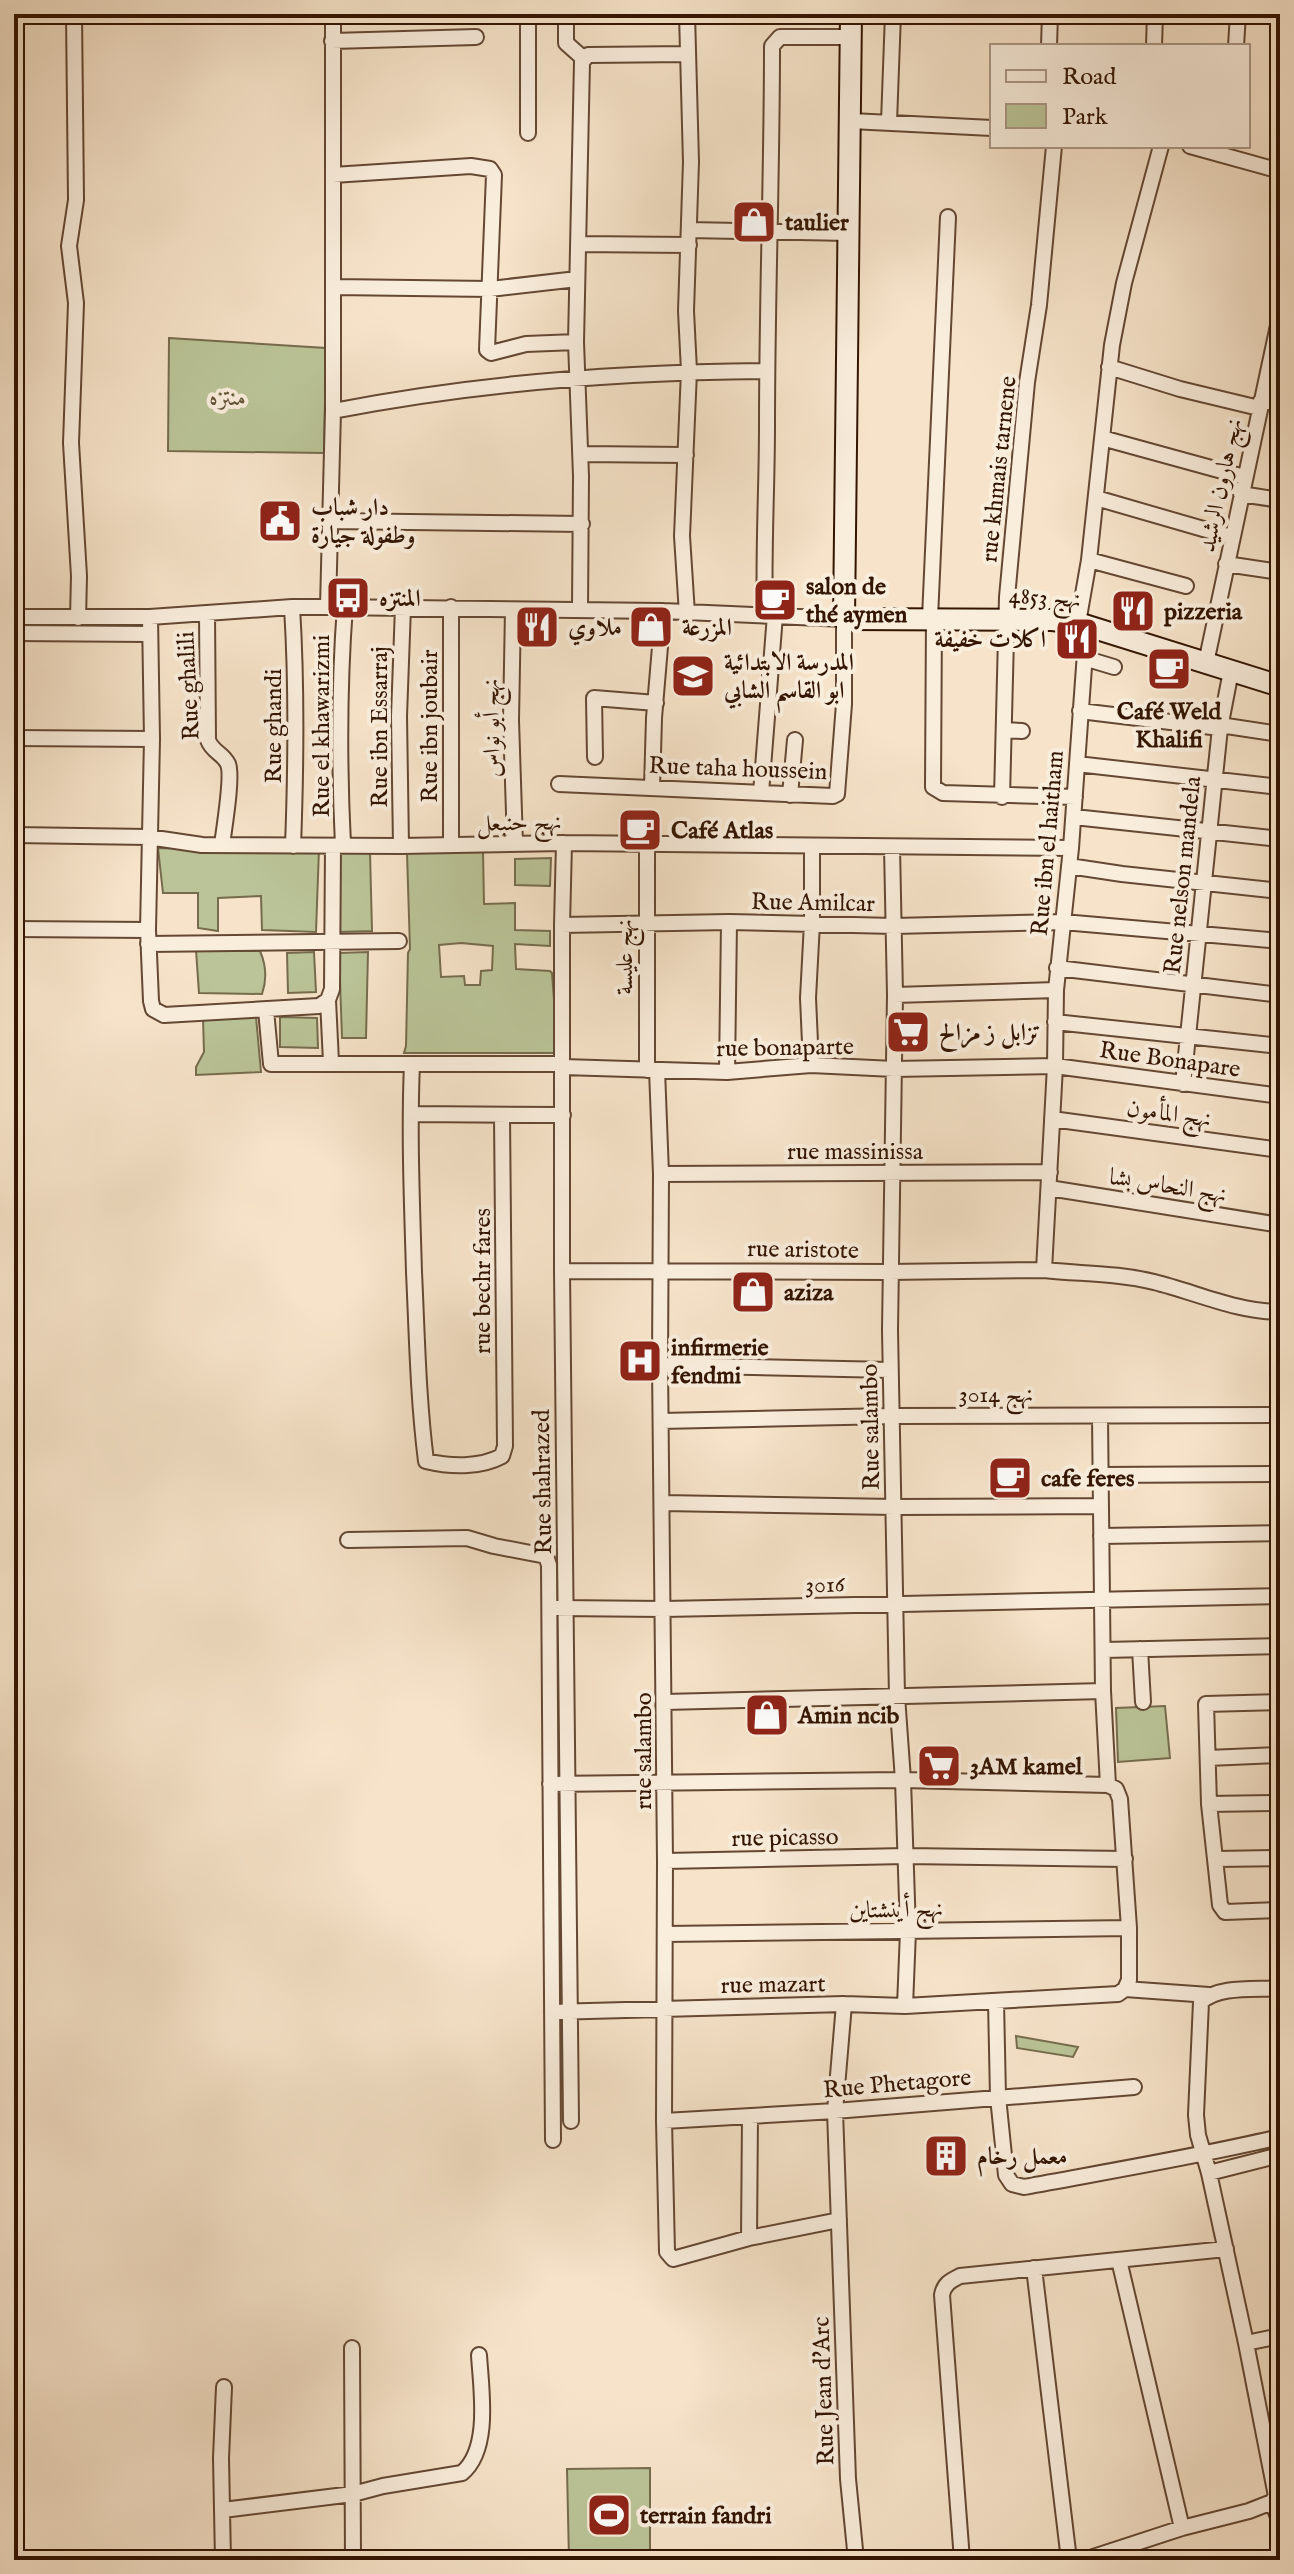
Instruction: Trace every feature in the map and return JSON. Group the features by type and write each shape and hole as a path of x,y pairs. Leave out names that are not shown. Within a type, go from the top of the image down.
{"street":[{"path":"74,14 76,200 69,246 76,303 71,443 79,576 78,618"},
{"path":"328,607 333,411 333,14"},
{"path":"528,14 528,133"},
{"path":"566,14 566,43 584,59"},
{"path":"687,14 691,162 686,311 689,371 682,536 687,614"},
{"path":"14,617 150,617 345,606 663,611 844,619 851,14"},
{"path":"889,122 893,14"},
{"path":"1049,44 1050,14"},
{"path":"1154,44 1155,14"},
{"path":"1236,44 1238,14"},
{"path":"332,41 476,37"},
{"path":"761,793 770,615 765,371 772,46 780,37 851,37"},
{"path":"580,610 581,454 576,342 580,89 584,59 588,55 606,54 688,54"},
{"path":"851,121 990,128"},
{"name":"rue khmais tarnene","path":"1002,797 1007,619 1027,382 1039,305 1054,148"},
{"name":"Rue ibn el haitham","path":"1044,1270 1057,968 1074,817 1084,658 1083,624 1109,367 1124,283 1160,148"},
{"path":"1204,148 1233,152 1280,171"},
{"path":"333,175 471,166 490,169 494,175 489,352 526,344 576,342"},
{"path":"948,217 932,618 933,787 943,793 1075,797"},
{"path":"578,244 768,232 849,233"},
{"path":"334,287 490,289 577,279"},
{"name":"نهج هارون الرشيد","path":"1206,663 1280,316"},
{"path":"1109,367 1180,389 1260,404 1280,403"},
{"path":"333,411 464,388 578,377 689,371 765,371"},
{"path":"1102,438 1244,477"},
{"path":"581,454 686,455"},
{"path":"1241,494 1280,500"},
{"path":"1096,498 1231,537"},
{"path":"330,521 582,524"},
{"path":"1089,560 1186,586"},
{"path":"1226,564 1280,572"},
{"name":"Rue el khawarizmi","path":"331,1062 328,1000 332,989 340,779 340,672 345,606"},
{"name":"Rue ghandi","path":"292,607 296,732 293,846"},
{"name":"Rue ibn Essarraj","path":"401,846 399,716 403,607"},
{"name":"Rue ibn joubair","path":"451,607 451,845"},
{"name":"نهج أبو نواس","path":"513,610 511,720 515,844"},
{"path":"652,788 663,611"},
{"name":"Rue ghalili","path":"207,613 208,740 212,750 225,759 230,770 222,845"},
{"path":"150,617 152,739 148,937 153,1009 164,1015 266,1010 319,1006 328,1000"},
{"name":"نهج 4853","path":"844,619 1007,619 1083,624 1280,686"},
{"name":"Rue taha houssein","path":"559,784 833,796 839,790 844,704 844,619"},
{"path":"14,633 148,634"},
{"path":"1084,658 1114,667"},
{"name":"Rue nelson mandela","path":"1183,1084 1220,727 1231,671"},
{"path":"595,757 594,698 656,703"},
{"path":"1080,711 1280,734"},
{"path":"1005,730 1022,731"},
{"path":"14,738 152,739"},
{"path":"790,795 795,740"},
{"path":"1077,764 1280,787"},
{"path":"1074,817 1280,839"},
{"name":"نهج حنبعل","path":"14,835 148,837 180,844 293,846 564,843 1071,848"},
{"name":"Rue shahrazed","path":"564,843 562,1271 571,2121"},
{"name":"نهج عليسة","path":"647,844 645,922 652,1070"},
{"path":"811,1065 808,998 812,846"},
{"name":"Rue salambo","path":"892,847 895,995 890,1370 897,1696 908,1931 905,2006"},
{"path":"1069,866 1280,891"},
{"path":"727,1072 729,922"},
{"name":"Rue Amilcar","path":"562,925 729,922 894,926 1063,922 1280,941"},
{"path":"14,929 148,937 399,941"},
{"path":"1057,968 1280,995"},
{"path":"895,995 1056,990"},
{"name":"rue bonaparte","path":"266,1010 270,1063 563,1065 727,1072 811,1065 894,1069 1055,1066"},
{"path":"1055,1022 1280,1046"},
{"path":"412,1064 411,1114 563,1115"},
{"name":"Rue Bonapare","path":"1055,1066 1280,1096"},
{"name":"rue salambo","path":"652,1070 661,1174 667,2252 673,2259 749,2238 839,2220"},
{"name":"rue bechr fares","path":"411,1114 419,1406 426,1461 440,1464 482,1464 502,1456 505,1446 502,1116"},
{"name":"نهج المأمون","path":"1052,1119 1280,1150"},
{"name":"rue massinissa","path":"661,1174 1050,1172"},
{"name":"نهج النحاس بشا","path":"1049,1188 1280,1225"},
{"name":"rue aristote","path":"562,1271 1044,1270 1110,1274 1152,1281 1229,1304 1280,1312"},
{"path":"660,1365 890,1370"},
{"name":"نهج 3014","path":"661,1421 891,1416 1280,1415"},
{"path":"1100,1417 1103,1691 1108,1785"},
{"path":"1100,1475 1280,1474"},
{"path":"662,1503 894,1507 1101,1506"},
{"path":"1101,1536 1280,1533"},
{"path":"348,1540 467,1538 546,1556 549,1565 553,2140"},
{"name":"3016","path":"549,1608 664,1609 1280,1596"},
{"path":"1104,1650 1280,1646"},
{"path":"1140,1649 1143,1702"},
{"path":"665,1702 1103,1691"},
{"path":"1280,1702 1206,1704 1209,1804 1222,1910 1280,1910"},
{"path":"1208,1758 1280,1755"},
{"path":"550,1784 903,1780 1108,1785 1116,1789 1120,1799 1129,1928 1129,1980 1125,1989"},
{"path":"1209,1804 1280,1803"},
{"name":"rue picasso","path":"665,1861 905,1856 1125,1859"},
{"path":"1216,1859 1280,1858"},
{"name":"نهج أينشتاين","path":"665,1934 1129,1928"},
{"name":"rue mazart","path":"552,2012 844,2004 905,2006 1118,1994 1125,1989 1209,1995 1280,1988"},
{"path":"1084,2560 1182,2528 1249,2511 1272,2502 1276,2496 1196,2115 1199,2017 1201,2002 1209,1995"},
{"path":"996,2001 998,2097 1006,2175 1012,2184 1024,2187 1203,2156 1280,2137"},
{"name":"Rue Jean d'Arc","path":"844,2004 835,2111 848,2479 856,2560"},
{"name":"Rue Phetagore","path":"664,2121 1134,2087"},
{"path":"749,2238 750,2116"},
{"path":"1209,2173 1280,2155"},
{"path":"962,2560 943,2288 948,2282 960,2276 1226,2249"},
{"path":"1119,2260 1182,2528"},
{"path":"1034,2268 1069,2560"},
{"path":"1246,2343 1280,2336"},
{"path":"352,2348 353,2560"},
{"path":"223,2510 353,2494 462,2473 470,2466 478,2444 483,2409 479,2355"},
{"path":"223,2560 221,2458 224,2387"},
{"path":"1272,2502 1280,2522"}],"green space":[{"name":"منتزه","path":"169,338 326,348 324,453 168,451"},
{"path":"158,848 319,849 316,932 262,930 261,896 218,898 218,931 198,928 198,893 163,893"},
{"path":"337,851 370,852 372,931 337,932"},
{"path":"483,851 484,904 515,903 515,930 550,931 550,946 515,944 516,969 552,973 558,1053 404,1053 410,949 407,853","holes":["461,943 493,946 492,970 481,971 480,985 465,985 464,976 441,977 439,945"]},
{"path":"551,858 550,886 515,885 515,859"},
{"path":"196,950 260,951 265,972 262,994 199,993"},
{"path":"314,952 316,992 288,993 287,953"},
{"path":"368,952 366,1038 342,1038 339,953"},
{"path":"256,1017 261,1072 196,1075 196,1067 204,1052 203,1018"},
{"path":"280,1017 317,1018 318,1048 280,1047"},
{"path":"1165,1706 1170,1758 1118,1762 1116,1708"},
{"path":"1016,2036 1078,2047 1073,2057 1017,2048"},
{"name":"terrain fandri","path":"650,2468 650,2560 569,2560 567,2469"}],"place":[{"name":"taulier","path":"754,222"},
{"name":"دار شباب وطفولة جيارة","path":"280,521"},
{"name":"المنتزه","path":"348,598"},
{"name":"salon de thé aymen","path":"775,600"},
{"name":"pizzeria","path":"1133,611"},
{"name":"ملاوي","path":"537,627"},
{"name":"المزرعة","path":"651,627"},
{"name":"اكلات خفيفة","path":"1077,639"},
{"name":"Café Weld Khalifi","path":"1169,669"},
{"name":"المدرسة الابتدائية ابو القاسم الشابي","path":"693,676"},
{"name":"Café Atlas","path":"640,830"},
{"name":"تزابل ز مزالح","path":"908,1032"},
{"name":"aziza","path":"753,1292"},
{"name":"infirmerie fendmi","path":"640,1361"},
{"name":"cafe feres","path":"1010,1478"},
{"name":"Amin ncib","path":"767,1715"},
{"name":"3AM kamel","path":"939,1766"},
{"name":"معمل رخام","path":"946,2156"},
{"name":"terrain fandri","path":"609,2515"}]}
